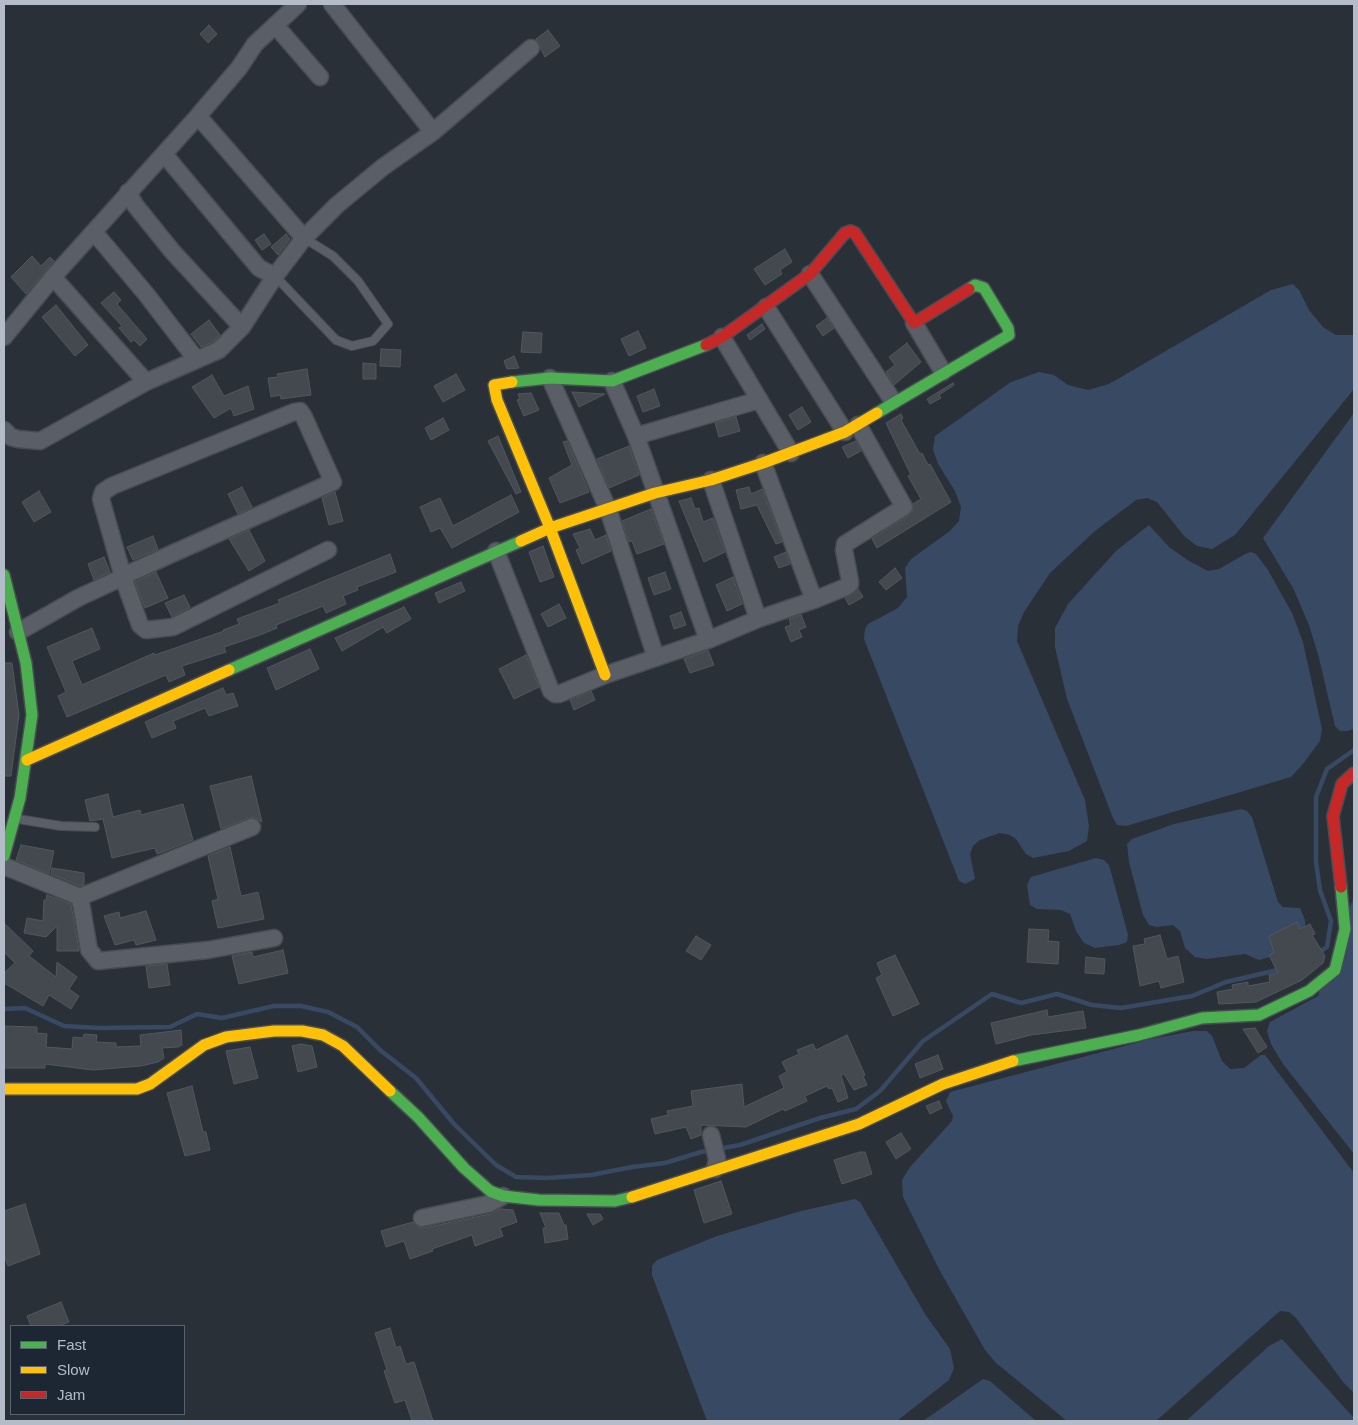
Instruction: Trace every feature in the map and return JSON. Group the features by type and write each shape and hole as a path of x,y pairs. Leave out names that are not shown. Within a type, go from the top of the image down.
{"street":[{"path":"4,338 53,278 239,68 254,44 298,4"},
{"path":"332,4 433,132"},
{"path":"275,25 320,77"},
{"path":"4,430 18,439 40,440 146,382 218,350 242,327 275,276 304,238 337,205 383,167 433,132 531,48"},
{"path":"198,116 304,238"},
{"path":"164,154 260,268 275,276"},
{"path":"128,192 135,205 172,251 242,327"},
{"path":"94,232 146,294 196,359"},
{"path":"605,675 550,528 497,400 494,385 501,382 550,378 612,381 692,352 722,337 810,274 845,233 855,233 944,372"},
{"path":"810,274 893,401"},
{"path":"53,278 146,382"},
{"path":"27,760 550,528 655,493 712,480 791,453 851,428 893,401 1009,334 984,288 976,285 914,323"},
{"path":"496,551 551,691 559,694 605,675 708,640 758,619 814,600 850,584 844,550 845,544 904,507 766,307"},
{"path":"722,337 791,453"},
{"path":"550,378 608,509 656,658"},
{"path":"612,381 636,436 708,640"},
{"path":"636,436 759,400"},
{"path":"18,632 78,598 123,577 333,482 300,412 294,412 112,486 103,492 101,499 123,577 140,625 146,630 152,631 173,627 328,550"},
{"path":"763,463 814,600"},
{"path":"712,480 758,619"},
{"path":"4,575 26,663 32,715 27,760 16,819 4,856"},
{"path":"4,1089 137,1089 150,1084 204,1045 226,1037 283,1031 302,1031 324,1035 343,1046 374,1074 490,1191 503,1196 582,1202 615,1201 646,1193 716,1164 730,1166 860,1124 943,1084 1021,1058 1139,1035 1202,1018 1260,1016 1308,991 1335,970 1345,929 1333,816 1342,784 1354,773"},
{"path":"4,866 80,897 252,827"},
{"path":"80,897 89,950 98,960 208,950 274,938"},
{"path":"712,1139 716,1164"},
{"path":"422,1218 488,1204 503,1196"}],"lane":[{"path":"275,276 336,340 352,346 372,341 388,324 358,281 333,256 304,238"},
{"path":"16,819 61,826 95,827"}],"water":[{"path":"1293,284 1299,290 1309,310 1323,327 1336,335 1354,335 1354,389 1235,535 1212,549 1197,546 1184,536 1157,502 1147,498 1136,500 1095,531 1050,573 1024,612 1018,626 1017,641 1085,800 1089,826 1087,841 1069,851 1033,858 1026,854 1016,839 1010,835 1000,833 980,840 973,846 970,854 975,879 965,884 959,881 864,639 865,629 868,624 898,608 907,597 905,568 911,559 950,531 959,521 961,507 955,491 938,464 933,449 935,436 1011,382 1039,372 1054,375 1068,385 1088,390 1109,384 1271,290"},
{"path":"1354,413 1354,729 1340,731 1335,726 1309,625 1293,588 1263,538"},
{"path":"1149,525 1169,547 1208,571 1219,569 1245,554 1251,552 1256,554 1268,570 1292,613 1303,642 1322,729 1320,741 1291,777 1126,826 1117,825 1113,818 1067,699 1055,647 1055,628 1068,604 1116,551"},
{"path":"1241,809 1247,811 1252,817 1278,902 1283,907 1300,908 1305,920 1306,942 1291,951 1259,960 1245,954 1207,959 1195,957 1185,948 1180,931 1173,925 1157,927 1149,925 1143,915 1129,862 1127,844 1132,839 1174,824"},
{"path":"1096,858 1104,860 1109,865 1128,935 1127,942 1095,948 1084,943 1076,931 1070,914 1061,910 1037,909 1030,905 1027,885 1031,877"},
{"path":"1354,896 1354,1154 1283,1064 1271,1044 1267,1031 1270,1022 1318,996"},
{"path":"1193,1031 1207,1031 1212,1036 1222,1061 1230,1069 1244,1068 1261,1055 1265,1055 1354,1173 1354,1393 1343,1382 1296,1318 1289,1312 1280,1311 1156,1421 1067,1421 996,1363 985,1350 940,1271 903,1197 902,1180 910,1167 952,1121 953,1116 946,1101 950,1092 1151,1039"},
{"path":"855,1199 860,1202 925,1314 950,1349 954,1368 949,1380 897,1421 707,1421 652,1275 652,1266 657,1260 717,1236 801,1211"},
{"path":"1282,1339 1354,1418 1354,1421 1186,1421 1269,1346"},
{"path":"983,1379 990,1381 1036,1421 923,1421"}],"building":[{"path":"209,25 217,34 208,43 200,34"},
{"path":"548,30 560,46 545,57 536,39"},
{"path":"264,234 271,244 262,250 255,240"},
{"path":"286,234 290,239 278,255 271,247"},
{"path":"785,249 792,262 780,270 782,274 765,285 754,269"},
{"path":"32,256 41,266 50,257 54,261 26,294 11,277"},
{"path":"114,292 121,300 117,304 147,339 140,346 134,340 131,342 119,328 122,326 101,303"},
{"path":"56,305 88,345 75,356 42,317"},
{"path":"827,318 834,328 823,336 816,326"},
{"path":"209,320 220,335 213,342 201,347 191,334"},
{"path":"762,324 765,329 750,340 747,335"},
{"path":"638,331 646,348 629,356 621,339"},
{"path":"523,332 542,333 541,353 521,352"},
{"path":"907,343 921,362 894,385 886,372 895,365 889,357"},
{"path":"381,349 401,350 400,367 380,366"},
{"path":"514,356 519,368 507,369 504,361"},
{"path":"363,363 376,364 376,379 363,379"},
{"path":"307,369 311,395 281,399 280,395 271,397 268,378 278,377 277,374"},
{"path":"456,374 465,390 443,402 434,386"},
{"path":"212,375 224,396 248,386 254,409 234,416 231,408 214,418 192,387"},
{"path":"953,383 954,385 939,395 941,398 930,404 927,399"},
{"path":"654,389 660,406 643,412 637,396"},
{"path":"572,392 605,394 579,407"},
{"path":"531,393 539,410 524,416 517,400 520,399 518,394"},
{"path":"802,407 811,422 798,430 789,415"},
{"path":"901,414 903,418 901,420 920,454 922,453 928,465 930,464 951,502 877,548 872,539 909,515 913,511 913,504 921,499 908,476 911,475 886,423"},
{"path":"736,417 740,431 719,437 715,423"},
{"path":"443,418 449,430 431,440 425,428"},
{"path":"498,436 521,492 516,494 488,441"},
{"path":"567,441 589,492 560,503 549,478 572,465 563,442"},
{"path":"856,441 861,451 848,458 842,447"},
{"path":"629,446 639,475 609,488 597,459"},
{"path":"242,487 252,507 238,514 228,494"},
{"path":"749,487 751,494 762,489 782,542 776,544 757,505 741,509 736,490"},
{"path":"39,491 51,512 34,522 22,502"},
{"path":"335,492 343,521 329,525 322,498"},
{"path":"511,495 519,512 452,548 440,528 431,532 420,507 440,498 453,526"},
{"path":"691,498 695,509 699,508 703,522 713,518 725,552 704,562 679,501"},
{"path":"651,509 664,544 637,554 632,541 629,542 622,521"},
{"path":"590,529 595,540 606,535 611,551 582,564 576,550 580,548 573,534"},
{"path":"249,530 265,561 249,571 229,539"},
{"path":"153,536 158,549 133,560 127,547"},
{"path":"543,546 554,577 540,582 529,552"},
{"path":"786,552 790,564 779,568 774,557"},
{"path":"390,554 396,572 357,587 358,590 343,596 346,604 326,613 323,606 276,625 277,628 224,647 226,652 182,666 185,675 169,682 166,675 67,717 58,696 66,692 47,647 92,628 100,649 72,661 82,685 154,653 155,655 224,631 239,624 237,619 280,603 278,600"},
{"path":"104,557 110,572 94,580 88,564"},
{"path":"895,568 902,578 886,590 879,582"},
{"path":"156,572 168,598 145,608 135,582"},
{"path":"665,572 671,589 654,595 648,578"},
{"path":"733,577 742,604 727,611 716,585"},
{"path":"461,582 465,591 439,603 435,593"},
{"path":"858,589 863,597 849,605 845,598"},
{"path":"184,595 190,607 172,617 165,603"},
{"path":"559,604 566,618 548,627 541,614"},
{"path":"404,607 411,619 387,633 383,627 342,651 335,638"},
{"path":"681,612 686,625 674,629 670,616"},
{"path":"801,615 806,627 799,630 802,637 791,642 785,627 791,625 789,619"},
{"path":"310,649 319,669 276,690 267,668"},
{"path":"708,650 714,665 690,673 684,659"},
{"path":"526,655 539,687 514,699 499,669"},
{"path":"4,663 12,663 19,715 11,776 4,776"},
{"path":"223,688 226,695 233,693 238,706 209,716 205,708 173,721 176,728 152,738 145,722"},
{"path":"591,691 595,700 574,710 570,700"},
{"path":"251,776 262,822 254,817 221,829 210,786"},
{"path":"108,794 113,817 140,810 141,815 183,804 193,840 157,854 155,848 112,858 103,819 90,821 85,800"},
{"path":"21,845 54,851 49,874 16,860"},
{"path":"230,847 241,896 258,892 264,919 218,928 212,901 218,899 208,856"},
{"path":"52,868 84,873 84,885 80,886 51,874"},
{"path":"47,895 71,904 79,951 57,951 57,926 46,937 24,933 27,918 43,921 44,900 46,900"},
{"path":"146,911 156,940 136,945 134,940 115,945 104,916 119,912 120,918"},
{"path":"1297,922 1300,929 1310,924 1315,934 1312,935 1325,956 1323,963 1302,980 1256,1002 1219,1004 1217,992 1233,989 1232,985 1248,982 1248,986 1270,982 1269,975 1278,973 1269,955 1274,953 1269,936"},
{"path":"4,923 33,951 29,956 56,977 57,962 77,977 69,989 79,996 71,1009 49,995 43,1006 4,983 4,973 15,963 4,952"},
{"path":"1029,929 1049,930 1048,941 1059,942 1058,964 1027,962"},
{"path":"1160,935 1167,959 1178,956 1184,982 1161,988 1159,981 1140,986 1133,946 1145,944 1144,939"},
{"path":"696,936 711,945 701,960 686,951"},
{"path":"283,950 288,973 239,984 232,956 252,952 253,957"},
{"path":"895,955 919,1004 893,1016 876,978 882,975 877,963"},
{"path":"1086,957 1105,959 1104,974 1085,973"},
{"path":"167,964 170,985 149,988 146,966"},
{"path":"1047,1010 1048,1017 1083,1011 1086,1028 1031,1035 996,1044 991,1023"},
{"path":"4,1026 37,1027 37,1033 47,1034 46,1047 72,1049 73,1037 83,1038 84,1034 97,1035 96,1042 116,1043 116,1047 141,1046 140,1035 181,1030 182,1045 162,1048 164,1058 158,1062 141,1066 93,1070 45,1064 45,1068 4,1068"},
{"path":"1255,1028 1267,1047 1258,1053 1243,1029"},
{"path":"847,1035 865,1075 863,1076 867,1085 854,1090 844,1074 841,1075 848,1098 838,1102 832,1088 829,1089 827,1086 805,1096 807,1101 785,1111 783,1109 746,1127 701,1125 701,1135 691,1139 686,1127 655,1134 651,1119 668,1115 667,1111 693,1106 691,1091 742,1084 744,1107 784,1088 779,1076 787,1072 782,1062 799,1054 797,1050 813,1044 816,1050"},
{"path":"301,1044 312,1046 317,1067 298,1072 292,1046"},
{"path":"250,1047 258,1078 234,1084 226,1051"},
{"path":"938,1055 943,1069 920,1078 915,1064"},
{"path":"192,1086 203,1132 206,1132 210,1150 185,1156 167,1093"},
{"path":"939,1101 942,1108 930,1114 926,1106"},
{"path":"901,1133 911,1149 896,1159 886,1142"},
{"path":"865,1152 872,1174 842,1184 834,1160"},
{"path":"721,1181 732,1214 704,1223 694,1190"},
{"path":"25,1204 40,1254 8,1266 4,1255 4,1211"},
{"path":"500,1209 513,1210 517,1222 500,1228 503,1236 475,1246 472,1235 410,1259 404,1241 386,1247 381,1231 413,1222 418,1227 424,1228 490,1214"},
{"path":"540,1213 559,1213 564,1225 566,1225 568,1239 545,1243 543,1228 546,1228"},
{"path":"587,1214 600,1214 603,1219 593,1225"},
{"path":"61,1302 69,1322 61,1325 31,1325 27,1316"},
{"path":"390,1328 396,1348 400,1346 406,1364 414,1362 433,1421 412,1421 405,1400 395,1403 384,1371 387,1370 375,1333"}],"waterway":[{"path":"1318,953 1327,947 1331,921 1320,890 1316,862 1316,797 1327,769 1354,750"},
{"path":"4,1009 25,1008 64,1026 99,1028 170,1027 197,1014 222,1018 274,1006 301,1006 328,1012 357,1027 380,1050 416,1078 454,1124 496,1165 516,1177 547,1178 591,1175 665,1163 701,1152 740,1145 820,1118 856,1109 880,1091 923,1041 992,994 1021,1003 1057,994 1092,1005 1121,1008 1192,996 1226,982 1282,969"}],"traffic: fast":[{"path":"877,413 1009,335 1008,328 984,288 975,285 969,289"},
{"path":"512,382 550,378 612,381 706,345"},
{"path":"229,670 521,541"},
{"path":"4,575 26,663 32,715 20,798 4,856"},
{"path":"1013,1061 1139,1035 1202,1018 1259,1015 1309,991 1335,970 1345,929 1341,887"},
{"path":"390,1091 418,1117 464,1168 490,1191 503,1196 539,1200 615,1201 632,1197"}],"traffic: slow":[{"path":"512,382 494,385 497,400 550,528 605,675"},
{"path":"521,541 550,528 655,493 711,480 763,463 845,432 877,413"},
{"path":"27,760 229,670"},
{"path":"4,1089 137,1089 150,1084 204,1045 226,1037 274,1031 302,1031 323,1035 343,1046 390,1091"},
{"path":"632,1197 859,1124 943,1084 1013,1061"}],"traffic: jam":[{"path":"706,345 722,337 810,274 845,233 851,231 855,233 914,323 969,289"},
{"path":"1341,887 1333,816 1342,784 1354,773"}]}
